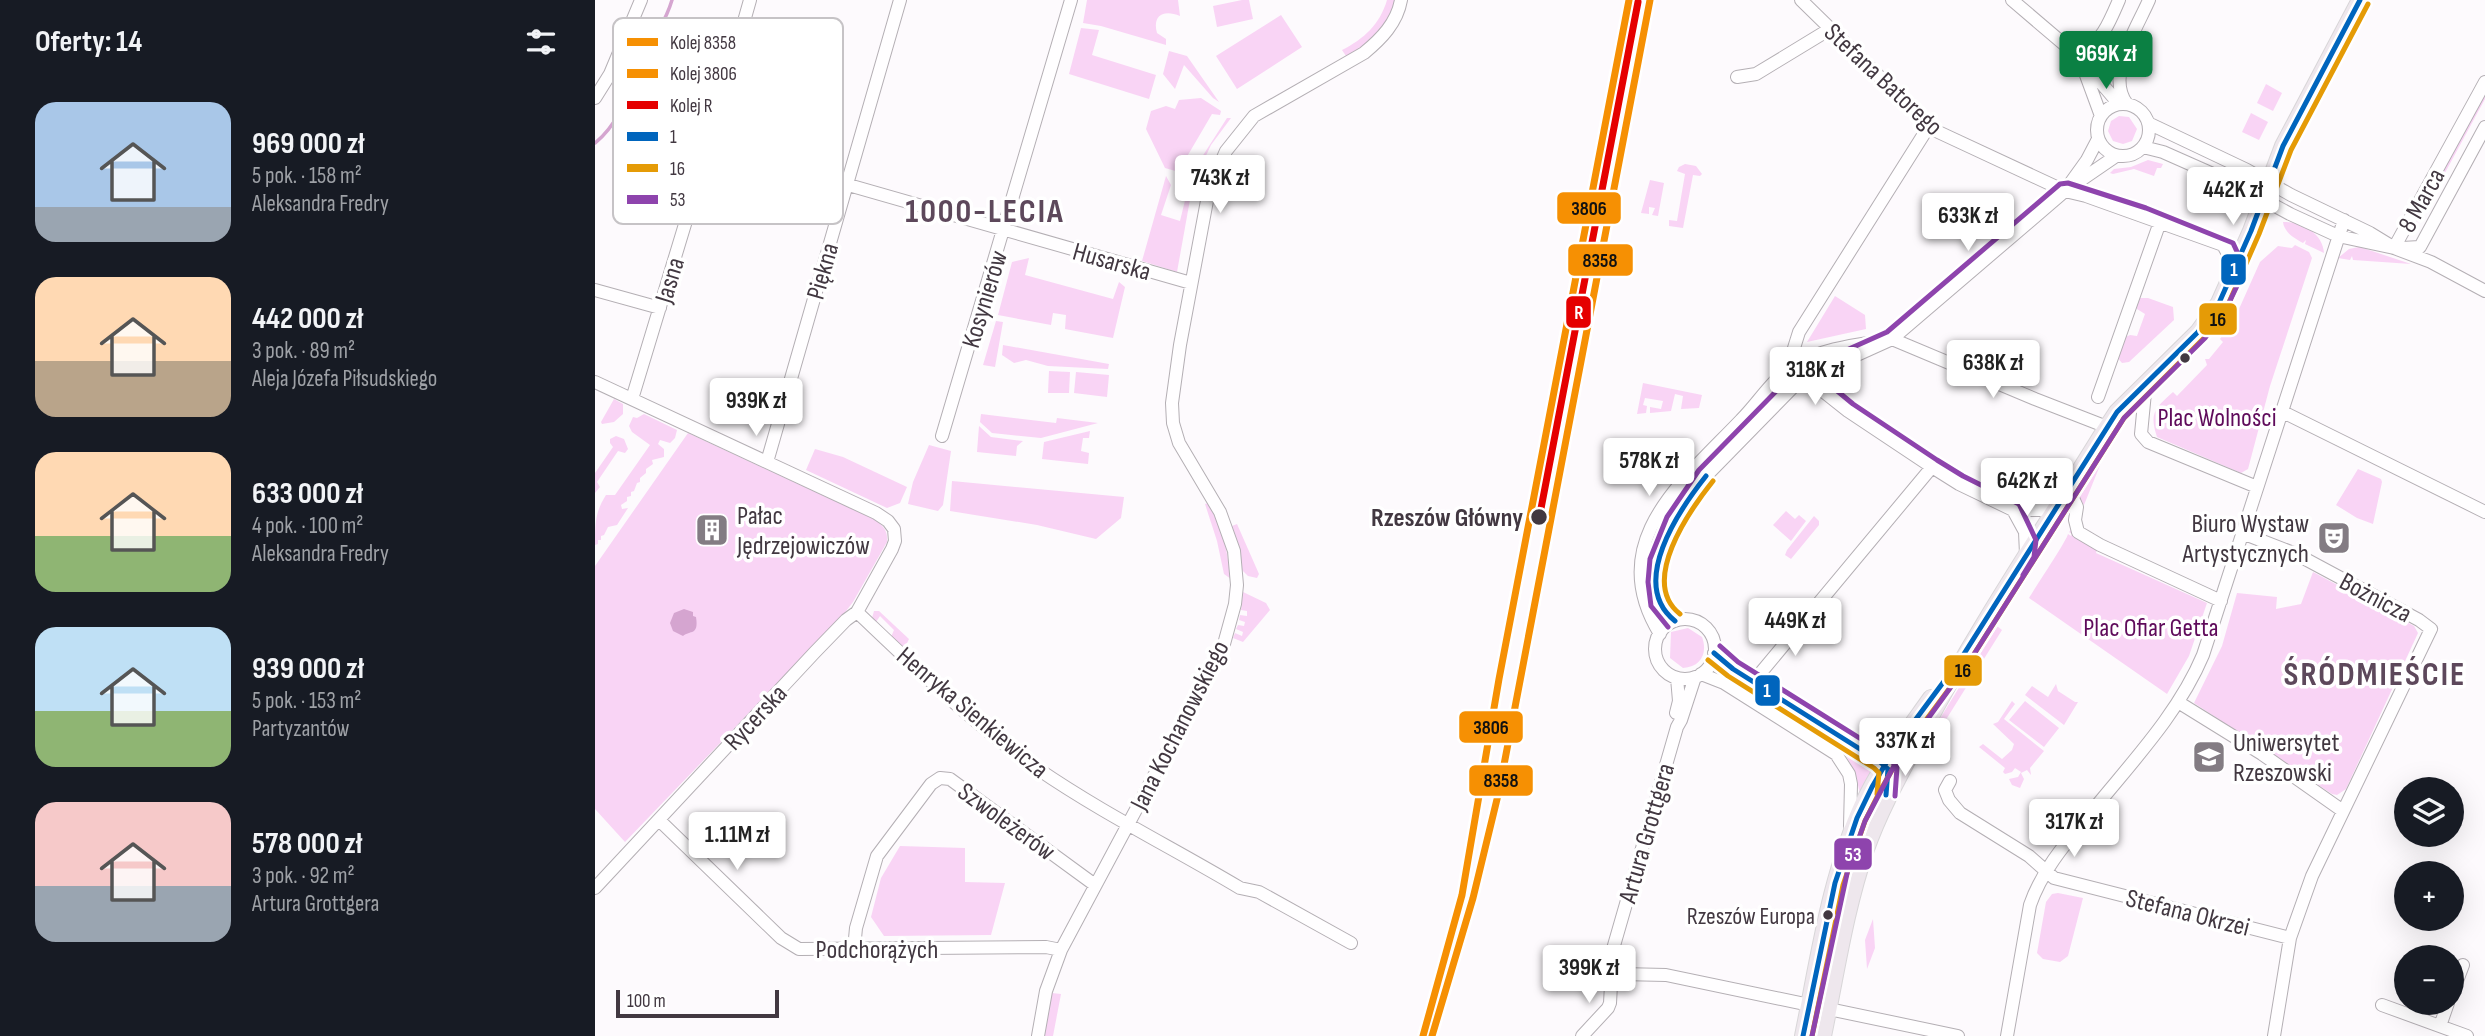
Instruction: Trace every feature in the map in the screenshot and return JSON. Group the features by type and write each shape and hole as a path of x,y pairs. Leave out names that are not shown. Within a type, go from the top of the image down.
{"main road":[{"path":"1823,1036 1853,893 1866,850 1885,803 1962,657 2117,412 2198,332 2219,303 2236,268 2283,146 2360,0"},
{"path":"1803,1036 1831,903 1849,841 1864,803 1896,746 1962,657"}],"street":[{"path":"633,18 641,0"},
{"name":"Jasna","path":"745,18 750,0"},
{"name":"Piękna","path":"843,199 900,0"},
{"name":"Kosynierów","path":"942,436 1071,0"},
{"name":"Jana Kochanowskiego","path":"1038,1036 1046,991 1061,950 1218,656 1235,604 1235,562 1227,528 1184,453 1174,423 1172,403 1174,378 1209,190 1217,168 1254,116 1364,53 1391,26 1401,0"},
{"name":"Stefana Batorego","path":"1801,0 1929,126 1955,142 2065,191 2223,245 2236,268"},
{"path":"2012,0 2079,57 2123,104 2141,111 2148,123 2148,135 2143,147 2128,156 2116,156 2105,150 2098,139 2096,127 2101,116 2110,107 2123,104"},
{"path":"2079,57 2103,36 2119,0"},
{"path":"2123,104 2117,74 2149,0"},
{"path":"1737,77 1756,74 1830,29"},
{"path":"2079,57 2101,116"},
{"path":"595,98 613,67"},
{"name":"8 Marca","path":"2394,248 2485,82"},
{"path":"2148,123 2344,220 2394,248 2431,262 2485,291"},
{"path":"1929,126 1799,332 1794,348 1798,363 1806,377 1848,411 1959,484 2013,510 2034,512 2059,502"},
{"name":"8 Marca","path":"2394,248 2420,247 2485,127"},
{"path":"2065,191 2098,139"},
{"path":"2143,147 2163,152 2239,186 2338,236 2394,248"},
{"path":"1675,621 1660,604 1657,582 1662,551 1675,521 1706,476 1793,386 1806,377 1892,339 2065,191 2116,156"},
{"name":"Husarska","path":"843,184 1191,283"},
{"path":"2007,1036 2030,905 2047,871 2059,851 2178,702 2199,666 2344,220"},
{"path":"2098,397 2160,222"},
{"name":"Jasna","path":"632,399 685,224"},
{"name":"Piękna","path":"767,462 836,224"},
{"path":"595,290 660,308"},
{"path":"1660,634 1645,607 1640,574 1642,556 1653,524 1685,476 1742,419 1780,375 1798,363 1823,352 1892,339 2107,427"},
{"path":"595,382 767,462"},
{"path":"2146,382 2141,433 2148,443 2257,487"},
{"path":"2281,411 2485,512"},
{"name":"Rycerska","path":"595,888 815,652 857,612 892,549 895,534 892,524 876,513 767,462"},
{"path":"1753,682 1932,467"},
{"path":"2068,487 2077,507 2075,528 2100,545 2221,601"},
{"path":"2013,510 2025,532 2026,554"},
{"name":"Bożnicza","path":"2242,533 2296,554 2431,629 2343,811"},
{"name":"Henryka Sienkiewicza","path":"857,612 984,729 1062,785 1240,888 1259,892 1352,943"},
{"path":"1698,675 1709,666 1714,653 1711,636 1702,625 1688,620 1675,621 1660,634 1655,649 1658,662 1666,673 1677,678 1698,675 1724,683 1836,754 1849,774 1851,784 1849,841"},
{"path":"1714,653 1753,682 1884,765 1889,775 1885,803"},
{"name":"Artura Grottgera","path":"1582,1036 1608,1008 1613,949 1677,727 1698,675"},
{"name":"Artura Grottgera","path":"1677,678 1677,727"},
{"path":"2178,702 2253,748 2343,811 2312,876 2290,938 2274,1036"},
{"name":"Szwoleżerów","path":"854,950 856,928 877,856 931,784 940,778 950,779 1095,885"},
{"name":"Stefana Okrzei","path":"1950,781 1945,790 1953,807 2028,856 2054,878 2290,938"},
{"name":"Podchorążych","path":"659,820 789,944 810,950 1045,947 1061,950"},
{"path":"1611,980 1621,974 1651,973 1829,1007 1958,1036"},
{"path":"2382,1005 2467,1036"},
{"path":"2440,1026 2444,1015"}],"green space":[{"path":"1087,0 1178,0 1180,16 1164,14 1156,22 1157,33 1166,39 1166,45 1083,23"},
{"path":"1249,0 1253,19 1217,27 1213,6"},
{"path":"1387,0 1395,0 1383,26 1363,46 1346,56 1342,50 1370,30"},
{"path":"1281,15 1302,47 1237,89 1216,56"},
{"path":"1081,28 1099,30 1092,55 1156,75 1149,99 1069,74"},
{"path":"1169,51 1187,56 1219,102 1184,65 1175,89 1163,74"},
{"path":"2266,84 2282,93 2273,111 2257,103"},
{"path":"2485,89 2485,99 2414,230 2409,228"},
{"path":"1201,98 1221,111 1220,115 1212,114 1185,160 1200,160 1227,118 1231,118 1211,145 1196,177 1165,168 1146,129 1151,111 1166,106 1175,109 1179,100"},
{"path":"2251,113 2268,122 2259,140 2242,132"},
{"path":"2119,116 2129,117 2137,129 2132,141 2123,144 2113,141 2108,131 2111,121"},
{"path":"2148,160 2163,164 2161,168 2157,168 2154,176 2134,169 2110,173 2114,169 2131,167"},
{"path":"1685,164 1696,166 1702,174 1693,175 1683,228 1669,226 1669,220 1677,221 1685,174 1677,171"},
{"path":"1166,176 1171,185 1161,215 1180,221 1188,188 1181,185 1182,180 1193,183 1177,272 1142,261"},
{"path":"1650,180 1664,183 1658,216 1652,215 1655,208 1649,207 1649,214 1641,213"},
{"path":"2283,222 2304,226 2310,230 2320,240 2324,253 2305,244 2306,240 2303,243 2293,237 2285,229"},
{"name":"Plac Wolności","path":"2295,245 2309,252 2312,258 2270,386 2248,469 2241,473 2157,437 2155,412 2173,392 2177,396 2207,365 2205,359 2209,359 2223,342 2220,339 2239,309 2260,262 2278,246 2292,248"},
{"path":"2359,247 2411,264 2353,260 2352,256 2350,260 2338,258 2349,249"},
{"path":"1029,258 1025,275 1113,299 1119,282 1125,287 1113,338 1065,329 1066,315 1053,313 1051,325 998,315 1012,262"},
{"path":"1835,296 1865,315 1866,329 1807,342"},
{"path":"2137,298 2148,298 2173,307 2174,320 2129,362 2122,363 2116,356 2123,338 2137,336 2145,314 2137,309"},
{"path":"996,321 1003,322 995,367 983,365"},
{"path":"1003,345 1109,364 1108,369 1048,366 1026,360 1014,363 1002,355"},
{"path":"1049,371 1070,372 1069,393 1048,393"},
{"path":"1076,372 1109,375 1107,397 1074,393"},
{"path":"1643,383 1702,395 1699,408 1681,409 1683,396 1675,394 1671,411 1650,413 1650,407 1661,409 1663,401 1645,398 1643,405 1647,406 1646,413 1637,414"},
{"path":"614,399 623,404 623,414 614,422 602,424 601,422"},
{"path":"644,414 677,430 675,438 670,443 660,440 658,444 664,449 664,457 652,460 653,464 646,469 631,496 621,505 622,509 628,508 617,525 608,527 595,545 596,518 602,501 606,495 615,495 650,445 632,432 629,426 633,417"},
{"path":"981,414 1056,423 1057,418 1098,423 1041,438 992,433 980,422"},
{"path":"979,426 991,437 1023,441 1017,446 1016,456 977,452"},
{"path":"1090,431 1089,438 1083,438 1081,451 1089,453 1088,464 1042,459 1044,442"},
{"path":"688,433 876,520 885,530 887,542 843,615 625,842 595,809 595,566"},
{"path":"616,436 624,439 628,449 625,453 618,451 597,482 600,487 595,493 595,473 613,447 610,439"},
{"path":"929,445 951,451 943,505 938,511 908,504 913,482"},
{"path":"2107,448 2084,505 2077,498 2078,494"},
{"path":"815,449 843,457 907,487 900,503 887,508 806,470"},
{"path":"1703,467 1668,519 1654,554 1651,576 1645,576 1658,530 1681,491"},
{"path":"2358,469 2381,479 2382,482 2373,524 2336,505"},
{"path":"952,481 1124,497 1121,518 1096,539 1037,525 950,511"},
{"path":"1208,503 1224,536 1231,579 1224,574 1205,504"},
{"path":"1786,511 1795,519 1799,515 1806,521 1791,541 1773,525"},
{"path":"1814,516 1819,525 1791,559 1785,555 1787,550"},
{"path":"1237,524 1259,574 1257,578 1248,576 1242,570 1232,526"},
{"name":"Plac Ofiar Getta","path":"2073,528 2097,548 2096,553 2207,603 2189,656 2167,694 2029,598 2068,534 2071,536 2069,532"},
{"name":"Plac Ofiar Getta","path":"2313,572 2414,626 2418,633 2346,789 2337,795 2194,703 2222,646 2237,593 2277,597 2276,609 2301,604"},
{"path":"1243,592 1266,603 1270,610 1243,642 1233,638 1235,633 1242,636 1243,632 1236,629 1238,625 1244,626 1245,622 1239,620 1240,615 1247,616 1247,611 1241,610"},
{"path":"874,611 879,611 909,639 904,649 891,637 894,630 880,616 876,622 872,618"},
{"path":"1997,626 2002,630 1934,735 1931,733"},
{"path":"1688,628 1702,637 1704,648 1699,662 1683,668 1670,658 1671,632"},
{"path":"1732,674 1837,742 1835,745 1729,679"},
{"path":"2056,684 2058,691 2078,702 2064,725 2025,695 2032,686 2048,697"},
{"path":"2012,701 2015,704 2004,719 2044,751 2030,768 2031,775 2027,770 2021,773 2024,779 2020,788 2012,785 2009,779 2018,777 2021,772 2015,768 2005,774 2005,768 1979,747 1983,744 2002,759 2012,750 2014,744 1993,724 1998,722"},
{"path":"2025,701 2059,728 2044,747 2009,720"},
{"path":"1846,747 1864,758 1873,770 1860,794 1855,772 1844,752"},
{"path":"900,846 965,848 965,882 1005,883 991,935 884,936 871,917 881,878"},
{"path":"2052,894 2083,898 2068,956 2060,962 2043,959 2037,953 2046,902"},
{"path":"1873,919 1875,948 1867,969 1865,940"},
{"path":"1052,993 1061,994 1053,1036 1044,1036"}],"shaded area":[{"path":"684,609 693,612 697,623 695,630 683,636 673,631 670,623 674,613"}],"waterway":[{"path":"665,18 672,0"},
{"path":"595,143 613,123"}],"rail line":[{"name":"3806","path":"1423,1036 1462,895 1499,679 1629,0"},
{"name":"8358","path":"1432,1036 1473,898 1499,791 1650,0"},
{"name":"R","path":"1539,519 1638,2"}],"transit line":[{"name":"1","path":"1803,1036 1835,883 1857,818 1872,787 1896,746 1962,657 2117,412 2198,332 2219,303 2251,231 2283,146 2360,0"},
{"name":"16","path":"1812,1036 1843,885 1865,821 1880,791 1903,751 1969,662 2124,418 2204,338 2227,307 2291,150 2368,4"},
{"name":"53","path":"1668,627 1651,606 1648,582 1650,559 1667,517 1699,470 1793,374 1887,332 2060,184 2068,183 2146,208 2233,243 2245,269 2227,307 2205,338 2124,418 1969,662 1895,764 1865,821 1848,869 1812,1036"},
{"name":"53","path":"1812,370 1853,404 1937,460 2019,504 2036,540 2034,557 2023,575"},
{"name":"1","path":"1675,621 1662,606 1656,588 1657,568 1672,527 1706,476"},
{"name":"16","path":"1680,614 1669,600 1664,584 1666,566 1681,528 1713,481"},
{"name":"53","path":"1720,646 1738,662 1885,754 1897,767 1895,796"},
{"name":"1","path":"1714,653 1733,669 1879,761 1888,769 1886,795"},
{"name":"16","path":"1708,660 1728,676 1874,768 1879,773 1877,794"}],"place":[{"name":"Rzeszów Główny","path":"1539,517"},
{"name":"Pałac Jędrzejowiczów","path":"712,530"},
{"name":"Biuro Wystaw Artystycznych","path":"2334,538"},
{"name":"Uniwersytet Rzeszowski","path":"2209,757"},
{"name":"Rzeszów Europa","path":"1828,915"}],"district":[{"name":"1000-LECIA","path":"985,210"},
{"name":"ŚRÓDMIEŚCIE","path":"2375,673"}]}
